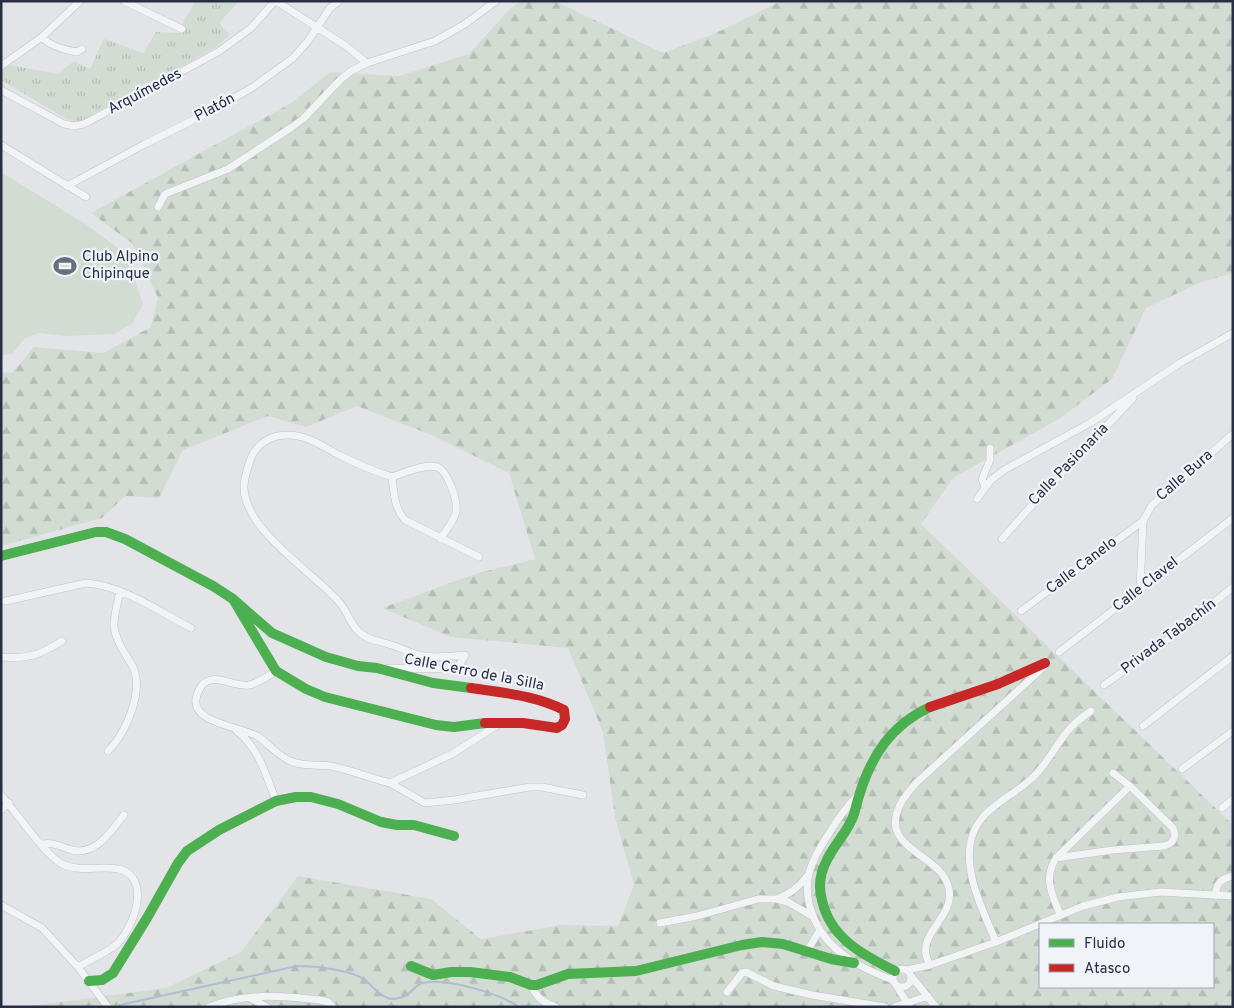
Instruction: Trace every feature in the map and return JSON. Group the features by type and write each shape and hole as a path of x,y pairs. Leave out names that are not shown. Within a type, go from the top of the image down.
{"street":[{"path":"1,66 42,37 80,1"},
{"path":"124,1 182,29"},
{"path":"276,1 346,46 367,63"},
{"name":"Arquímedes","path":"1,90 64,124 74,126 84,124 218,52 251,28 276,1"},
{"name":"Platón","path":"67,186 213,110 253,87 293,58 330,8 339,1"},
{"path":"158,208 166,194 228,169 292,128 311,112 345,75 359,66 435,41 465,24 496,1"},
{"path":"42,37 50,44 68,51 77,52 82,49"},
{"path":"1,145 86,198"},
{"path":"977,499 985,487 1004,470 1090,423 1180,363 1233,333"},
{"name":"Calle Pasionaria","path":"1002,539 1054,480 1138,392"},
{"name":"Calle Bura","path":"1143,521 1152,505 1233,434"},
{"path":"377,668 445,669 460,664 465,655 422,656 392,644 375,640 359,632 340,603 270,538 257,523 249,508 244,488 247,467 253,453 259,445 272,437 286,435 305,437 367,469 392,477 429,466 437,467 445,472 448,477 456,510 454,517 440,539"},
{"path":"985,487 982,479 990,460 990,448"},
{"path":"392,477 396,506 399,514 405,520 479,557"},
{"name":"Calle Clavel","path":"1059,652 1233,518"},
{"path":"1140,589 1143,521"},
{"name":"Calle Canelo","path":"1021,612 1143,521"},
{"name":"Calle Cerro de la Silla","path":"1,556 96,532 106,532 125,539 213,586 234,599 272,633 288,641 358,666 377,668 433,683 521,695 559,706 564,710 565,714 562,725 557,728 501,722 477,723 454,727 436,725 325,697 306,690 276,671"},
{"path":"1,601 86,583 107,586 120,591 191,628"},
{"name":"Privada Tabachín","path":"1104,685 1174,635 1233,587"},
{"path":"108,751 117,742 131,713 137,685 134,669 117,638 114,626 120,591"},
{"path":"234,599 276,671 251,685 240,686 219,680 209,680 198,692 196,702 198,709 214,722 257,736 290,761 302,764 332,766 390,783 425,804 530,787 542,787 582,795"},
{"path":"1,657 19,659 44,653 62,641"},
{"path":"1143,726 1233,656"},
{"path":"909,973 908,985 902,987 895,979 838,936 828,923 822,907 819,885 822,870 830,853 854,815 858,795 876,756 892,733 909,718 932,706 999,683 1045,663"},
{"path":"930,965 924,950 926,942 943,917 949,901 950,891 947,880 941,872 906,846 900,838 896,830 897,813 916,782 1045,666 1045,663"},
{"path":"996,942 982,906 969,863 969,845 973,831 983,817 1031,779 1048,760 1066,733 1079,719 1091,710"},
{"path":"390,783 452,754 501,722"},
{"path":"232,727 254,748 263,765 276,801"},
{"path":"1182,769 1233,731"},
{"path":"1056,858 1170,845 1176,835 1173,828 1130,786 1113,773"},
{"path":"1060,914 1048,878 1051,867 1056,858 1130,786"},
{"path":"1,795 42,844 61,863 73,868 118,869 133,877 137,884 137,907 134,918 124,936 118,944 78,967"},
{"path":"777,899 790,894 801,885 834,824 845,808 858,795"},
{"path":"89,981 102,981 113,973 187,851 219,830 276,801 296,797 311,797 338,804 381,822 397,825 414,825 454,836"},
{"path":"1222,808 1233,800"},
{"path":"1,810 9,803"},
{"path":"42,844 55,843 74,850 92,849 103,841 124,815"},
{"path":"834,824 845,832"},
{"path":"820,847 830,853"},
{"path":"808,875 808,897 812,916 820,930 840,954 854,963 895,979 908,1005"},
{"path":"1215,896 1216,886 1219,882 1233,876"},
{"path":"1039,923 1083,906 1118,897 1161,892 1233,896"},
{"path":"660,923 698,916 758,899 777,899 799,907 812,916"},
{"path":"1,904 42,928 78,967 108,1007"},
{"path":"909,973 996,942 1039,923"},
{"path":"807,951 820,930"},
{"path":"411,966 433,975 451,972 470,972 510,978 531,985 538,985 546,980 568,974 636,971 742,945 762,942 782,944 831,959 854,963"},
{"path":"895,979 901,969 909,973 936,1007"},
{"path":"727,992 742,973 746,972 774,986 812,995 885,1007"},
{"path":"531,985 536,996 556,1007"},
{"path":"209,1007 249,997 273,995 320,1000 328,1002 334,1007"},
{"path":"894,1007 908,1005 928,996"},
{"path":"249,997 267,1007"}],"green space":[{"path":"196,1 239,1 219,23 230,35 215,48 75,124 1,80 1,71 9,65 58,74 74,61 90,69 104,39 143,53 156,32 179,33"},
{"path":"520,1 555,1 663,53 716,33 781,1 1233,1 1233,273 1199,283 1146,308 1112,379 1059,419 953,478 921,524 1233,825 1233,1007 23,1007 166,988 241,952 298,876 431,899 481,939 561,925 618,926 634,885 615,817 603,732 568,648 451,637 382,608 478,573 535,559 509,473 434,436 357,406 306,427 268,416 183,450 159,498 125,496 102,518 1,546 1,372 12,373 34,347 103,353 151,327 158,298 133,244 91,213 293,102 330,72 399,76 469,54 508,11"},
{"name":"Club Alpino Chipinque","path":"1,172 87,225 123,252 143,304 132,324 114,334 65,336 39,333 24,339 12,354 1,355"}],"waterway":[{"path":"120,1005 297,966 323,968 351,974 365,980 379,993 390,999 404,996 421,984 445,982 487,992 519,1007"}],"traffic: fast":[{"path":"1,556 96,532 106,532 125,539 213,586 233,599 272,633 326,657 433,683 471,688"},
{"path":"233,599 276,671 306,689 325,697 436,725 454,727 485,723"},
{"path":"895,971 860,952 840,935 826,913 820,890 820,880 830,854 852,820 864,781 876,755 884,743 904,723 930,707"},
{"path":"89,981 102,980 113,973 187,851 219,830 276,801 296,797 311,797 338,804 381,822 397,825 414,825 454,836"},
{"path":"411,966 433,975 451,972 470,972 510,977 531,985 537,985 568,974 636,971 742,945 762,942 783,944 831,959 854,963"}],"traffic: jam":[{"path":"930,707 998,684 1045,663"},
{"path":"471,688 519,695 542,701 564,710 565,719 562,725 557,728 523,723 485,723"}],"place":[{"name":"Club Alpino Chipinque","path":"65,266"}]}
